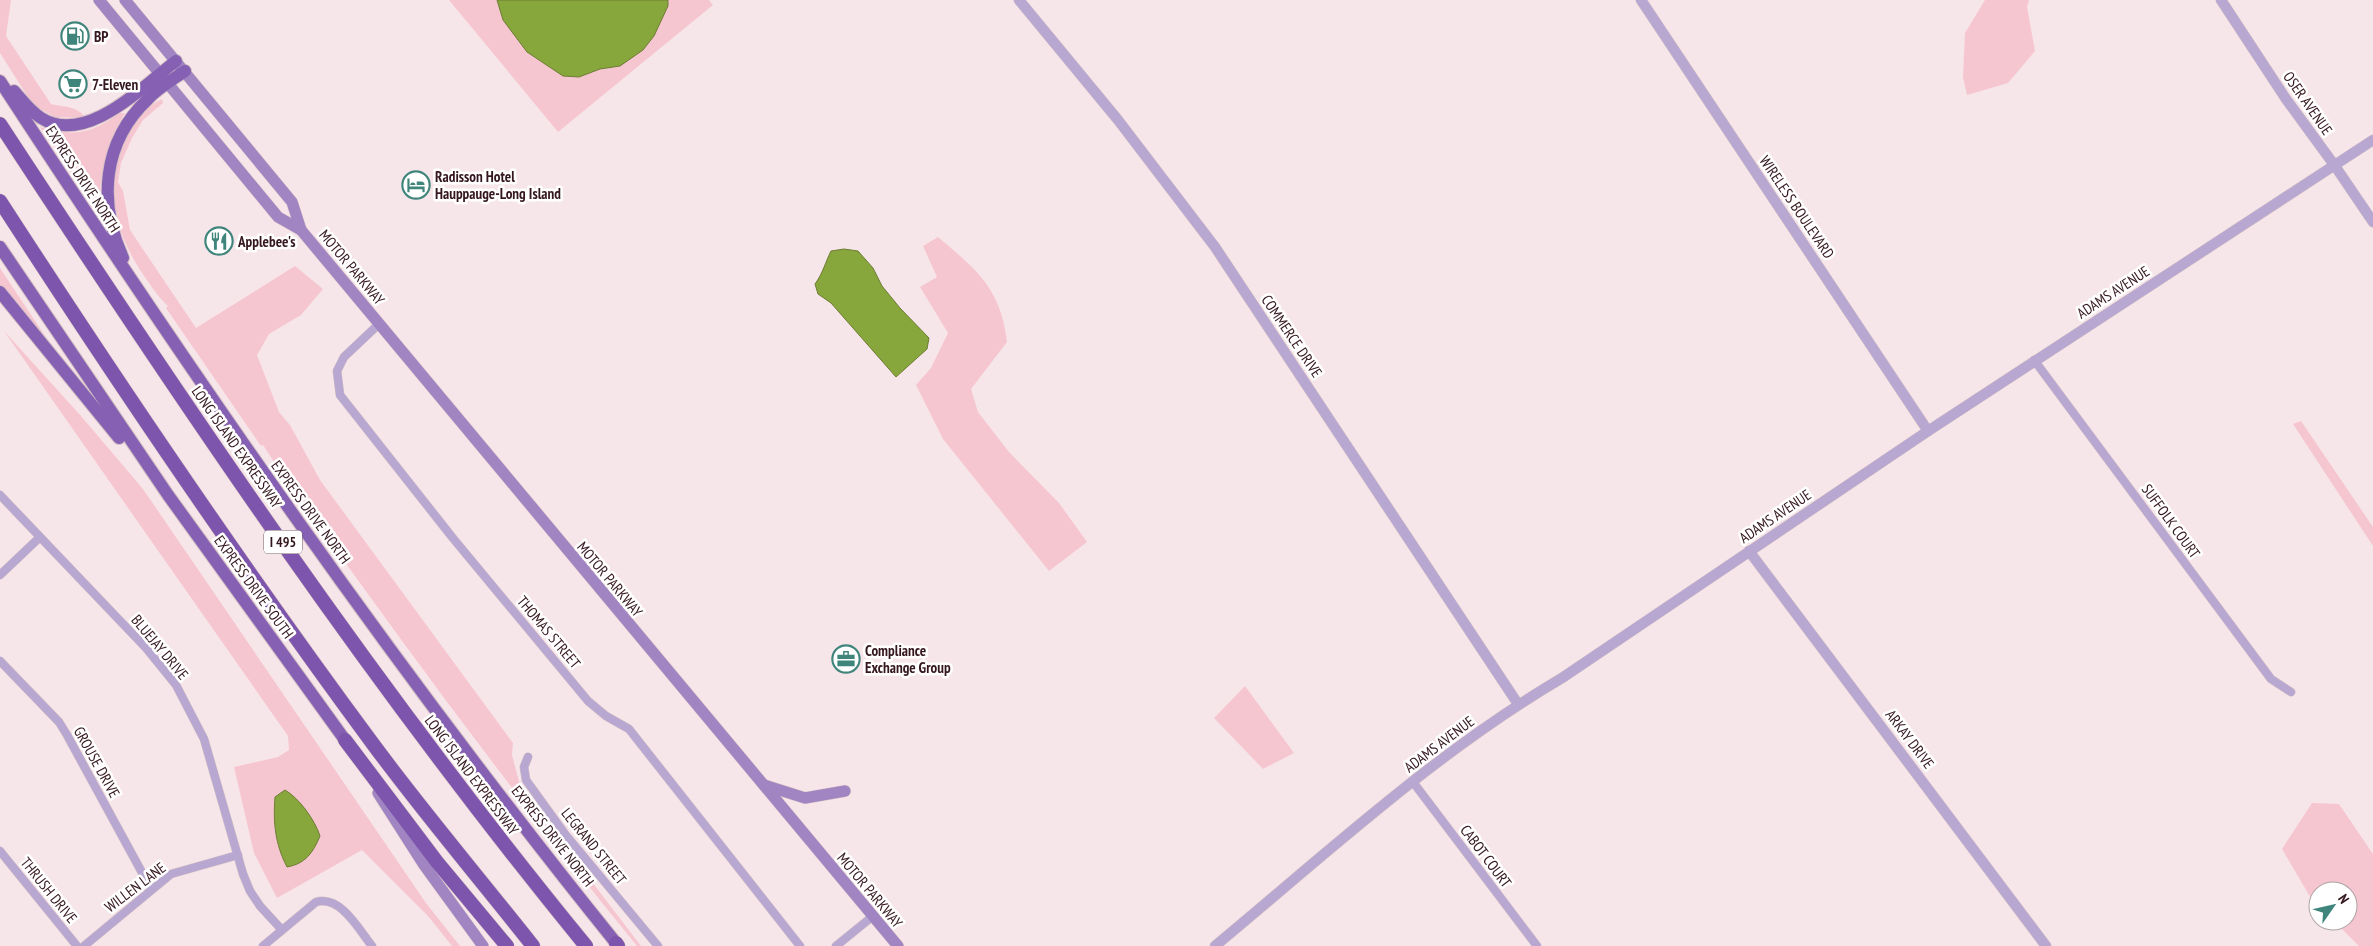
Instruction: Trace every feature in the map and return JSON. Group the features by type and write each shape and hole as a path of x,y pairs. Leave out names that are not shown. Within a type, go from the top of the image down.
{"highway":[{"path":"139,292 117,244 111,226 107,194 109,169 114,148 124,128 176,61"},
{"path":"0,74 36,115 55,124 71,125 100,118 163,78 185,71"},
{"name":"EXPRESS DRIVE NORTH","path":"0,81 226,421 369,621 512,811 618,945"},
{"name":"LONG ISLAND EXPRESSWAY","path":"0,124 149,350 314,587 508,850 586,946"},
{"name":"I 495","path":"0,201 114,374 278,613 374,745 533,946"},
{"name":"EXPRESS DRIVE SOUTH","path":"0,247 168,495 345,740"},
{"path":"0,292 168,495"},
{"path":"345,740 431,854 507,946"}],"main road":[{"name":"MOTOR PARKWAY","path":"99,0 278,217 301,230 380,323 898,946"},
{"name":"MOTOR PARKWAY","path":"125,0 292,202 301,230"},
{"name":"EXPRESS DRIVE SOUTH","path":"345,740 406,838 483,946"},
{"path":"763,784 792,796 804,798 845,791"}],"street":[{"name":"COMMERCE DRIVE","path":"1019,0 1118,120 1216,247 1518,704"},
{"name":"WIRELESS BOULEVARD","path":"1641,0 1928,431"},
{"name":"OSER AVENUE","path":"2221,0 2286,99 2373,222"},
{"name":"ADAMS AVENUE","path":"1215,946 1413,782 1518,704 1562,678 2034,360 2373,140"},
{"name":"THOMAS STREET","path":"380,323 344,357 337,371 340,395 452,537 588,701 606,716 629,728 800,946"},
{"name":"SUFFOLK COURT","path":"2034,360 2271,679 2291,692"},
{"name":"BLUEJAY DRIVE","path":"0,495 146,648 176,685 204,739 250,891 282,930"},
{"path":"0,575 40,537"},
{"name":"ARKAY DRIVE","path":"1750,551 2046,946"},
{"name":"GROUSE DRIVE","path":"0,662 58,722 67,735 151,889"},
{"name":"LEGRAND STREET","path":"528,757 524,767 526,780 566,834 658,946"},
{"name":"CABOT COURT","path":"1413,782 1537,946"},
{"name":"THRUSH DRIVE","path":"0,851 77,946"},
{"name":"WILLEN LANE","path":"84,946 171,874 238,855"},
{"path":"264,946 316,902 323,900 332,902 343,910 372,946"},
{"path":"836,946 873,916"}],"shaded area":[{"path":"0,0 11,0 6,36 51,104 75,109 85,118 55,117 35,106 28,97 0,53"},
{"path":"449,0 709,0 713,5 558,132"},
{"path":"497,0 668,0 668,6 654,36 643,50 620,66 600,69 579,77 563,76 527,52 503,20"},
{"path":"1985,0 2029,0 2027,7 2035,51 2008,83 1967,95 1963,77 1965,33"},
{"path":"162,99 163,103 143,120 132,138 121,163 118,182 123,191 130,230 196,328 295,266 323,289 301,315 269,334 257,355 279,412 290,425 320,480 513,743 512,755 521,789 641,946 637,946 549,836 421,667 297,495 298,493 287,482 263,445 261,446 166,308 168,306 155,292 134,260 125,243 115,209 114,173 118,155 133,125 146,110"},
{"path":"119,113 125,113 113,136 105,159 101,182 100,208 95,208 40,127 62,132 82,132 100,125"},
{"path":"938,237 985,282 993,294 1004,324 1007,342 971,389 978,412 1009,452 1059,503 1087,542 1049,571 943,439 916,385 931,368 948,333 920,287 937,277 923,246"},
{"path":"844,249 858,251 873,268 882,286 929,338 927,349 896,377 831,303 818,294 815,284 831,251"},
{"path":"0,268 51,345 0,286"},
{"path":"4,331 81,416 143,489 426,903 460,946 452,946 428,916 362,850 277,898 254,853 234,767 278,757 289,750 288,736"},
{"path":"2301,421 2373,527 2373,546 2293,424"},
{"path":"1245,686 1294,753 1263,769 1214,718"},
{"path":"285,790 296,798 306,810 320,836 308,857 293,866 287,867 277,841 274,815 275,797"},
{"path":"2312,803 2339,804 2373,854 2373,946 2359,946 2344,931 2358,931 2358,881 2308,881 2308,893 2282,849"}],"place":[{"name":"BP","path":"75,36"},
{"name":"7-Eleven","path":"73,84"},
{"name":"Radisson Hotel Hauppauge-Long Island","path":"416,185"},
{"name":"Applebee's","path":"219,241"},
{"name":"Compliance Exchange Group","path":"846,659"}]}
